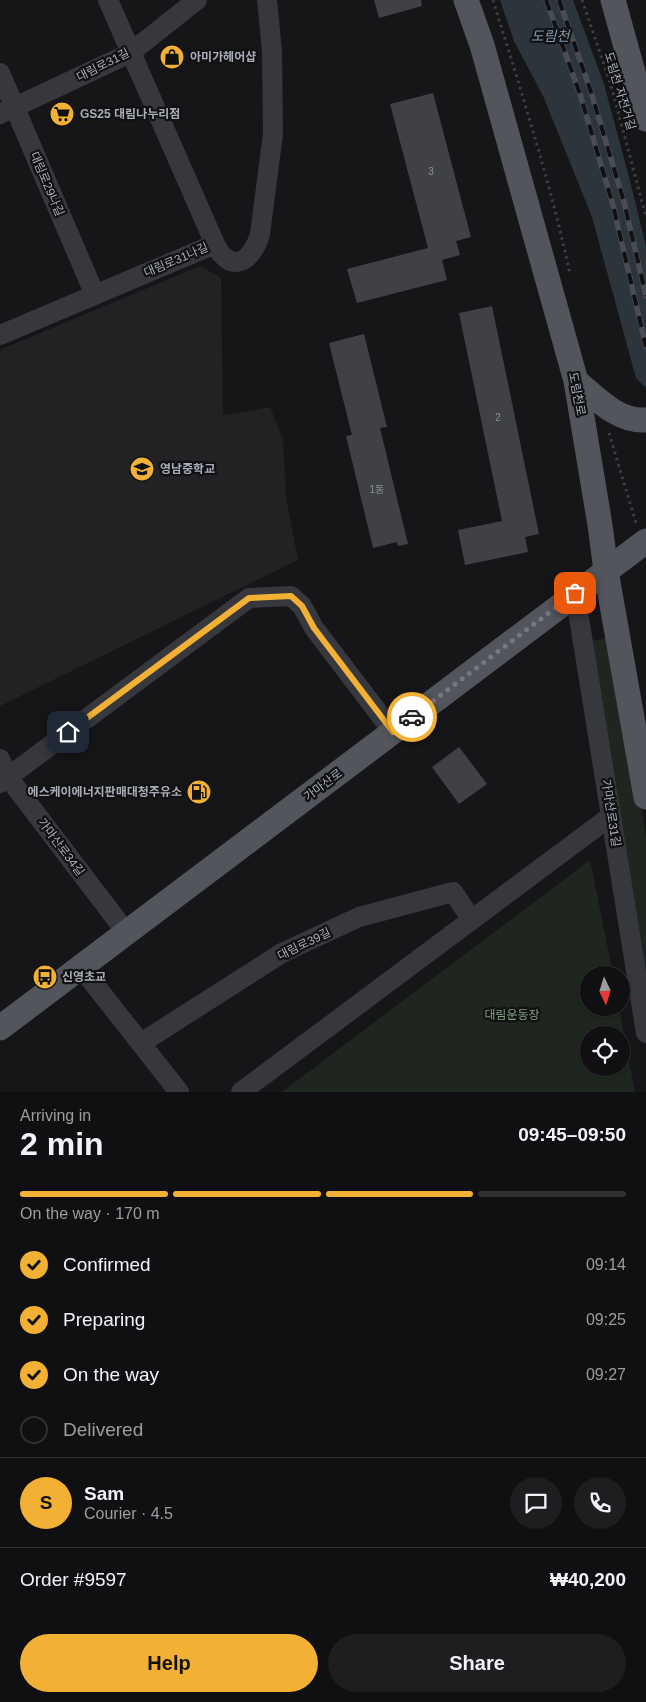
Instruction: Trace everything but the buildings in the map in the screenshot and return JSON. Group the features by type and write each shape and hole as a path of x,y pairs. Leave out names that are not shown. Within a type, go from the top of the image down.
{"main road":[{"name":"도림천로","path":"466,0 482,45 576,381 606,571 646,797"},
{"path":"612,0 646,119"},
{"path":"576,381 608,408 623,416 646,420"},
{"name":"가마산로","path":"0,1028 646,541"},
{"path":"606,571 646,563"}],"street":[{"name":"대림로31나길","path":"0,335 214,244 108,0"},
{"name":"대림로31길","path":"7,111 130,52 197,0"},
{"path":"214,244 224,257 232,262 238,262 255,248 260,234 270,158 273,117 272,50 267,0"},
{"name":"대림로29나길","path":"0,73 7,111 95,295"},
{"name":"가마산로31길","path":"575,593 646,1033"},
{"path":"3,773 249,598 291,596 302,606 314,628 393,732"},
{"name":"가마산로34길","path":"3,773 126,932"},
{"path":"241,1092 611,816"},
{"name":"대림로39길","path":"140,1043 282,953 359,917 452,892 472,920"},
{"path":"80,966 179,1092"}],"path":[{"name":"도림천 자전거길","path":"582,0 611,85 646,217"}],"shaded area":[{"name":"영남중학교","path":"200,266 221,278 223,415 270,407 283,440 286,498 298,560 0,706 0,350"}],"green space":[{"path":"611,637 646,835 646,969 592,641"},
{"name":"대림운동장","path":"590,860 611,966 580,966 580,1016 621,1016 622,1026 580,1026 580,1076 630,1076 630,1066 635,1092 282,1092"}],"water":[{"name":"도림천","path":"500,0 573,0 604,84 646,246 646,388 636,378 592,217 544,98 514,41"}],"railway":[{"path":"546,0 580,94 613,205 646,347"},
{"path":"559,0 591,92 624,202 646,296"}],"way so far":[{"path":"412,717 575,593"}],"place":[{"name":"아미가헤어샵","path":"172,57"},
{"name":"GS25 대림나누리점","path":"62,114"},
{"name":"영남중학교","path":"142,469"},
{"name":"에스케이에너지판매대청주유소","path":"199,792"},
{"name":"신영초교","path":"45,977"}],"route":[{"path":"68,732 249,598 291,596 302,606 314,628 393,732 412,717"}]}
